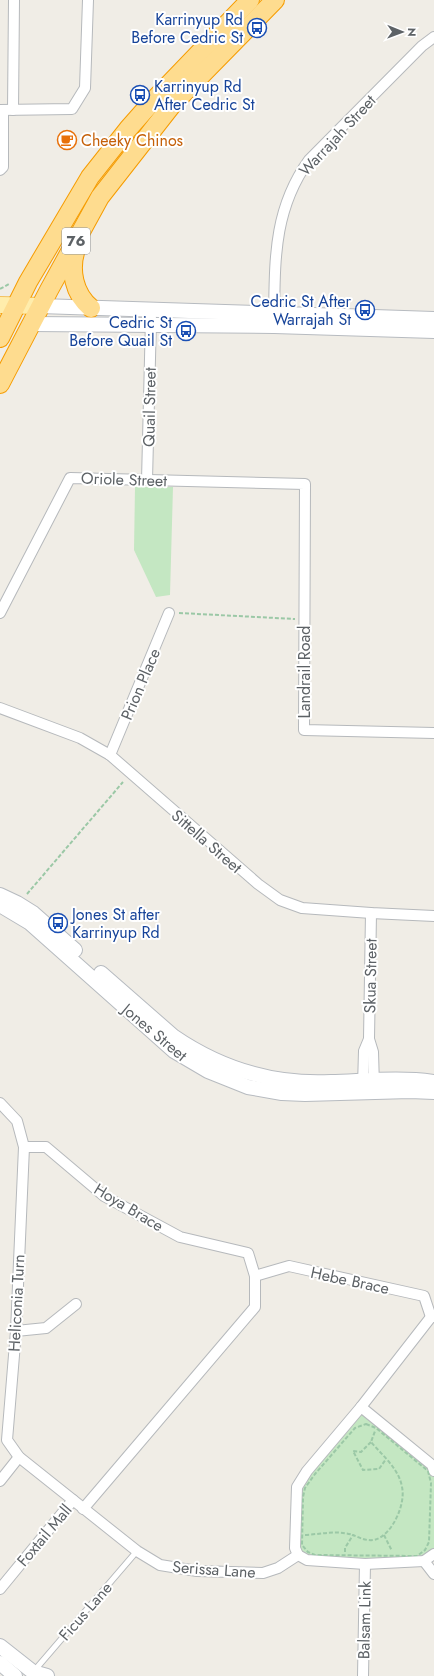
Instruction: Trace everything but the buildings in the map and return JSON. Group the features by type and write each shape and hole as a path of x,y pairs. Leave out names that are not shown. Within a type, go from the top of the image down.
{"highway":[{"name":"76","path":"2,329 8,305 90,177 128,129 175,77 250,0"},
{"name":"76","path":"0,384 40,306 100,198 172,105 275,0"},
{"path":"82,229 74,254 73,273 76,290 84,302 91,308"}],"main road":[{"path":"8,305 40,306"},
{"path":"2,329 32,324"}],"street":[{"path":"0,170 3,167 5,110 14,0"},
{"path":"5,110 72,109 85,88 88,0"},
{"name":"Warrajah Street","path":"274,320 276,247 280,223 286,203 295,182 309,160 422,46 434,37"},
{"path":"40,306 91,308 151,318"},
{"path":"32,324 151,318 274,320 434,319"},
{"name":"Quail Street","path":"147,480 151,318"},
{"path":"274,320 434,331"},
{"name":"Oriole Street","path":"0,613 70,478 305,484"},
{"name":"Landrail Road","path":"305,484 304,730 434,733"},
{"name":"Prion Place","path":"110,755 169,613"},
{"name":"Sittella Street","path":"0,708 80,738 110,755 258,884 280,900 302,908 371,914 434,916"},
{"name":"Jones Street","path":"0,895 17,903 47,925 173,1036 204,1056 240,1071 277,1080 294,1082 329,1082 410,1091 434,1092"},
{"name":"Jones Street","path":"0,905 30,922 174,1051 194,1064 230,1080 265,1091 305,1094 368,1086 406,1079 434,1082"},
{"name":"Skua Street","path":"368,1086 364,1051 368,1039 371,914"},
{"path":"0,1103 16,1121 24,1146"},
{"name":"Hoya Brace","path":"24,1146 46,1147 104,1196 180,1237 248,1253 255,1276"},
{"name":"Heliconia Turn","path":"24,1146 16,1331 7,1440 19,1457 73,1500"},
{"name":"Hebe Brace","path":"255,1276 289,1266 424,1296 432,1317"},
{"path":"83,1509 255,1307 255,1276"},
{"path":"16,1331 46,1328 76,1304"},
{"path":"432,1317 362,1407 307,1471 297,1487 295,1548 298,1555 307,1560 365,1564 424,1561 434,1554"},
{"path":"362,1407 377,1424 432,1465 434,1471"},
{"path":"0,1481 19,1457"},
{"name":"Serissa Lane","path":"73,1500 137,1551 160,1565 197,1571 263,1572 278,1568 298,1555"},
{"name":"Foxtail Mall","path":"0,1589 73,1500"},
{"path":"424,1561 434,1574"},
{"name":"Balsam Link","path":"363,1676 365,1564"},
{"path":"0,1646 33,1672 47,1676"},
{"path":"0,1663 15,1676"}],"lane":[{"name":"Ficus Lane","path":"33,1672 137,1551"}],"path":[{"path":"0,289 8,286 11,282"},
{"path":"169,613 304,619"},
{"path":"17,903 29,892 130,774"},
{"path":"371,1442 397,1471 402,1488 402,1506 396,1519 384,1535 374,1540 363,1540 343,1532 302,1536 303,1497 305,1488 315,1474 355,1428 366,1424 377,1424 428,1471 431,1484 429,1542 425,1550 417,1556 392,1557 392,1551 384,1535"},
{"path":"377,1424 371,1442 361,1452 353,1451 363,1470 379,1470 386,1459"},
{"path":"345,1562 345,1548 354,1536"}],"green space":[{"path":"135,487 173,487 170,595 156,597 134,550"},
{"path":"361,1407 434,1471 434,1554 424,1561 365,1564 298,1555 297,1487"}],"place":[{"name":"Karrinyup Rd Before Cedric St","path":"257,28"},
{"name":"Karrinyup Rd After Cedric St","path":"140,95"},
{"name":"Cheeky Chinos","path":"67,140"},
{"name":"Cedric St After Warrajah St","path":"365,310"},
{"name":"Cedric St Before Quail St","path":"186,331"},
{"name":"Jones St after Karrinyup Rd","path":"58,923"}]}
